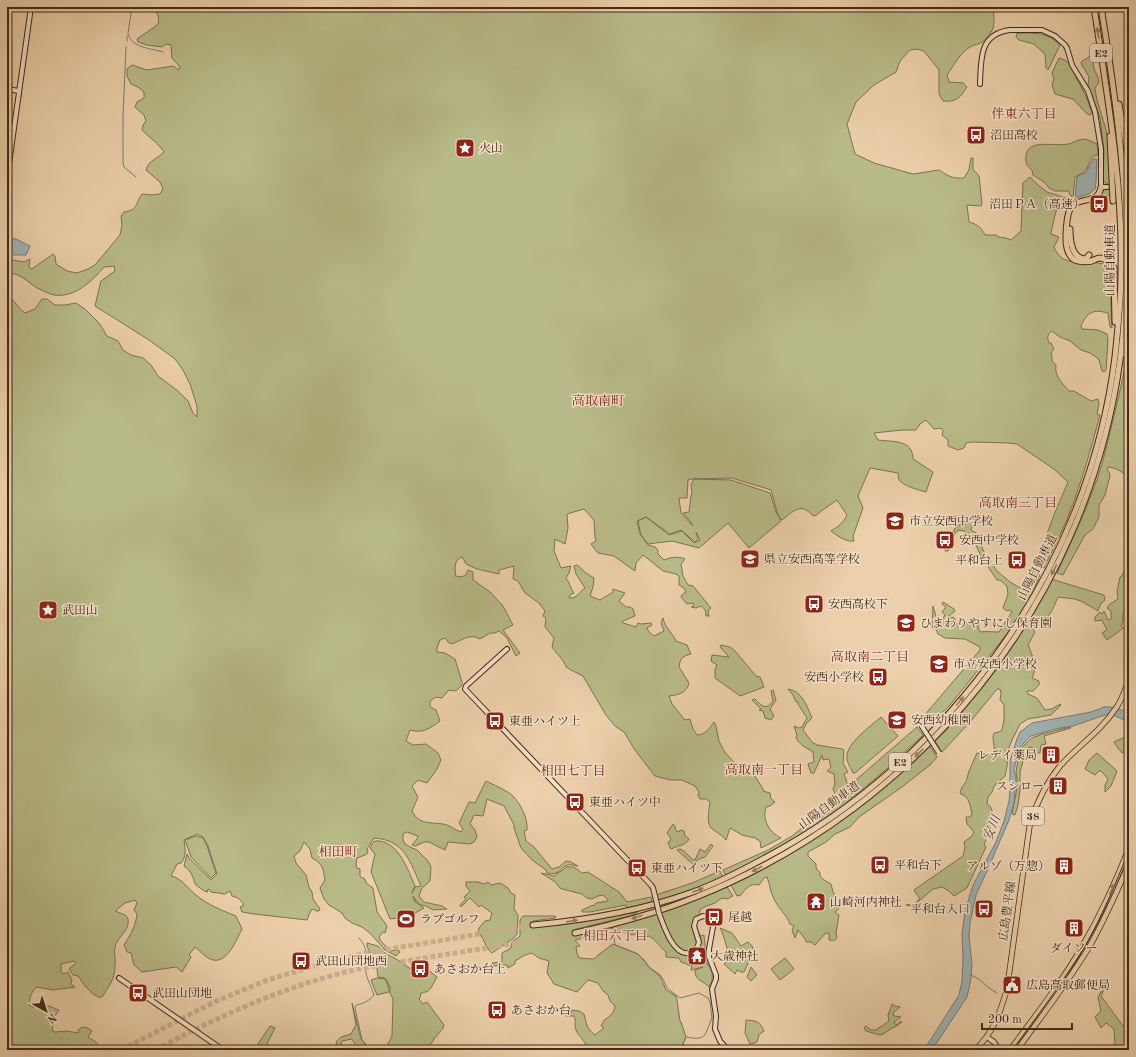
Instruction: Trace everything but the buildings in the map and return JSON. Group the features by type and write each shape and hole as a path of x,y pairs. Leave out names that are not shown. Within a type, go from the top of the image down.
{"highway":[{"name":"山陽自動車道","path":"575,933 627,920 693,898 746,875 806,841 843,816 889,780 935,738 960,710 1023,625 1046,585 1074,527 1089,488 1102,448 1114,384 1121,271 1119,203 1108,100 1094,7"},
{"name":"山陽自動車道","path":"533,925 623,912 667,900 714,884 770,855 818,827 860,796 908,755 944,719 969,690 1018,622 1055,557 1084,486 1120,359 1127,271 1124,196 1109,54 1101,7"},
{"path":"1109,54 1129,162"},
{"path":"1108,100 1113,201"},
{"path":"1101,187 1095,198 1077,202 1069,210 1066,245 1068,254 1080,262 1100,258 1110,261 1114,266 1114,384"},
{"path":"1089,255 1086,259 1081,258 1077,256 1073,249 1070,241 1069,215 1071,210 1077,204 1094,200 1100,193 1101,187"},
{"path":"1114,384 1124,354 1129,321"}],"main road":[{"name":"広島豊平線","path":"975,1050 987,1037 999,1016 1007,988 1030,823 1035,808 1052,777 1061,766 1103,725 1116,708 1129,680"},
{"path":"1010,1050 1058,985 1084,945 1110,893 1129,848"},
{"path":"1017,1050 1051,1004 1088,949 1116,894 1129,864"}],"street":[{"path":"7,178 31,7"},
{"path":"980,84 980,59 983,48 996,34 1010,30 1042,30 1059,39 1067,48 1072,65 1088,91 1095,112 1101,148 1101,187 1107,187"},
{"path":"7,89 20,91"},
{"path":"507,649 466,686 465,689 651,885 666,933 676,948 686,953 693,951 699,942 694,926 696,919 703,916 712,920 713,928 709,957 716,975 712,989 716,1016 715,1029 720,1041 728,1050"},
{"path":"921,725 939,753"},
{"path":"119,978 223,1050"},
{"path":"987,1037 994,1042 999,1050"}],"green space":[{"path":"152,7 992,7 994,22 990,35 981,43 972,46 963,52 947,75 949,82 963,83 967,87 958,98 952,101 943,101 939,94 939,70 924,51 917,49 910,50 900,61 896,72 874,85 856,102 847,124 855,154 874,163 913,174 939,170 951,177 964,178 969,170 971,158 973,158 973,169 979,176 982,204 981,206 967,205 969,222 978,226 985,235 996,235 1011,240 1021,231 1023,183 1030,177 1047,192 1066,198 1057,208 1051,232 1051,234 1059,237 1054,247 1057,253 1065,260 1109,265 1111,269 1112,328 1110,327 1108,313 1098,311 1088,315 1081,326 1082,329 1098,330 1107,334 1106,370 1104,372 1102,371 1099,360 1096,357 1081,350 1070,341 1060,337 1052,331 1048,336 1049,343 1051,343 1054,349 1051,353 1052,361 1056,365 1056,373 1060,380 1069,391 1074,391 1091,401 1098,399 1099,403 1097,414 1100,415 1086,466 1073,505 1044,568 1036,564 1068,482 1054,469 1017,444 972,442 966,443 964,448 958,450 948,446 948,440 942,435 943,431 941,428 934,429 926,420 920,424 916,430 874,433 878,440 906,445 910,448 913,459 933,472 926,492 911,488 899,480 898,473 870,468 858,496 863,508 853,536 854,541 845,540 831,531 844,520 847,515 837,500 817,515 814,516 803,509 799,509 793,511 782,520 778,515 771,490 732,478 691,479 688,480 687,498 679,498 681,513 693,526 683,513 689,512 692,494 691,485 694,479 731,480 770,493 776,512 781,521 749,548 728,523 699,548 672,541 648,544 641,535 638,521 646,517 637,521 640,534 648,545 655,547 658,550 658,554 664,560 674,557 685,559 681,564 683,576 688,585 693,586 711,608 708,611 709,616 706,616 705,610 701,606 696,608 691,607 694,606 693,603 687,604 681,597 686,592 684,588 679,585 679,576 663,571 643,555 636,563 635,571 614,556 598,553 591,544 596,541 594,520 584,509 567,514 568,528 565,544 555,539 554,551 561,568 571,566 566,578 574,593 571,594 569,598 576,596 585,588 576,574 574,566 577,565 594,578 590,596 600,600 613,592 613,589 625,593 619,601 626,607 633,609 635,616 623,621 623,623 636,627 638,623 651,623 652,625 647,628 654,636 664,631 661,623 663,618 665,625 676,641 687,645 691,654 682,658 679,667 689,683 688,686 682,693 669,696 672,704 685,720 690,719 693,729 697,735 700,735 709,729 714,722 719,741 724,751 738,767 755,776 763,791 770,793 771,799 775,802 766,807 766,821 770,829 781,838 761,848 760,841 755,838 742,835 730,828 726,840 711,828 708,819 710,802 706,799 700,799 698,795 699,792 695,786 682,780 670,780 655,776 635,750 624,732 615,726 606,715 583,676 566,667 552,647 554,638 545,627 546,618 543,616 545,611 539,603 525,593 518,581 513,579 514,566 499,570 499,574 477,569 466,564 462,557 456,563 456,577 465,576 468,570 473,572 473,580 490,592 503,606 513,625 503,630 520,653 516,656 507,638 499,631 490,633 480,639 476,637 469,637 452,644 445,638 440,640 437,652 445,653 455,659 462,685 456,691 449,690 442,698 436,697 430,701 430,707 436,710 440,721 423,731 410,730 406,741 413,745 426,744 438,753 441,760 437,769 427,783 418,780 412,786 418,797 412,811 415,816 423,821 447,825 461,832 463,829 459,823 469,802 475,803 486,781 508,792 516,800 523,812 527,825 527,830 524,831 526,841 534,847 552,869 559,867 566,861 578,866 568,865 557,873 547,873 546,870 532,860 521,848 514,825 504,806 487,799 483,816 474,815 470,824 475,830 477,837 474,842 470,844 448,842 445,850 429,842 424,842 415,846 412,845 418,836 407,832 403,834 405,844 417,850 428,861 431,867 430,881 422,888 419,896 424,902 442,906 447,909 433,910 421,905 413,896 415,902 424,908 410,916 390,919 371,872 375,854 370,848 373,843 377,841 386,843 402,858 415,886 412,893 415,887 421,886 409,861 400,848 393,843 374,838 367,849 368,853 357,858 356,865 357,868 360,869 360,876 364,878 367,884 373,888 377,912 387,926 385,933 383,932 379,937 380,940 390,951 398,950 400,952 396,956 385,950 370,933 345,918 342,913 329,905 324,899 320,888 325,880 323,869 318,862 312,858 310,849 304,842 300,851 294,856 296,863 306,875 313,899 320,909 319,911 313,909 311,910 307,920 242,912 240,907 243,906 243,903 238,898 232,896 230,891 225,894 211,892 209,889 207,890 208,892 204,891 195,884 191,874 184,866 187,854 189,858 211,880 217,874 208,846 203,837 197,834 184,840 184,858 181,863 177,864 171,876 182,881 200,898 220,910 236,916 242,929 231,950 223,958 213,960 206,957 195,947 189,955 191,957 182,972 176,967 142,972 134,965 131,953 127,952 124,945 135,922 137,914 134,910 137,903 135,900 125,903 115,911 125,915 128,919 128,923 124,933 117,941 115,946 114,975 102,997 98,997 92,993 78,976 73,975 69,969 76,963 74,961 61,964 61,972 63,974 68,972 72,980 71,984 75,987 53,990 37,987 32,993 29,1005 33,1007 49,1006 59,1010 54,1017 52,1031 79,1033 78,1030 82,1027 88,1028 92,1031 88,1037 97,1043 99,1050 7,1050 7,288 8,296 25,313 35,309 42,299 47,299 55,305 76,303 85,309 100,324 107,336 118,341 123,350 131,355 143,358 151,365 158,376 178,391 188,401 193,413 197,417 197,406 190,384 183,370 175,359 149,340 95,306 101,281 115,271 114,266 104,267 94,278 76,291 69,294 54,295 37,288 16,274 7,273 7,259 24,262 30,259 29,267 32,269 53,254 55,256 56,264 67,271 77,273 88,269 95,265 120,235 122,225 121,216 124,212 132,210 136,206 142,194 160,194 163,189 160,182 146,170 151,162 164,152 142,130 146,121 144,115 135,107 137,102 144,98 144,92 131,84 127,76 127,69 132,65 147,70 173,66 179,70 180,67 172,58 171,45 166,44 162,47 138,42 137,39 159,23 158,15","holes":["646,517 670,534 681,530 695,542 698,539 696,532 700,540 694,543 682,531 669,535"]},
{"path":"1017,33 1035,33 1045,35 1060,45 1048,70 1046,68 1045,54 1034,44 1019,40 1016,37"},
{"path":"1090,56 1093,58 1094,68 1099,80 1095,88 1106,130 1108,144 1110,194 1106,198 1107,201 1104,203 1101,192 1102,190 1108,189 1108,184 1104,182 1103,179 1104,151 1100,118 1088,85 1089,77 1081,62"},
{"path":"1059,58 1070,64 1089,103 1092,113 1090,115 1086,113 1073,99 1055,94 1052,85 1054,79 1052,73"},
{"path":"1086,139 1097,144 1098,155 1092,157 1084,172 1075,177 1073,198 1068,191 1055,191 1049,188 1044,182 1033,175 1032,170 1027,164 1026,156 1031,147 1042,144 1069,144 1078,140"},
{"path":"1129,345 1129,479 1120,471 1108,467 1107,470 1110,476 1105,495 1099,505 1099,517 1093,529 1085,535 1063,575 1057,573 1088,503 1102,465 1120,392"},
{"path":"967,522 972,526 971,530 976,533 984,552 997,571 1010,582 1024,590 1033,572 1040,575 1031,596 1010,630 951,704 932,723 928,723 925,722 923,717 980,650 980,647 965,639 945,638 938,634 936,629 932,627 933,606 937,620 942,620 945,615 942,612 946,607 942,604 943,602 954,609 955,611 949,616 955,619 955,623 962,625 971,620 978,620 980,632 999,632 1012,612 1003,608 1008,594 1007,586 1000,580 997,580 982,558 972,537 964,531 959,530 955,533 948,551 945,551 955,528"},
{"path":"1129,558 1129,605 1123,613 1121,626 1123,628 1107,640 1102,633 1107,630 1102,620 1095,621 1095,617 1100,612 1102,614 1104,611 1108,620 1111,619 1111,611 1107,608 1118,599 1117,592 1120,577 1122,576"},
{"path":"1051,579 1104,595 1105,600 1100,605 1098,611 1075,599 1058,597 1050,614 1044,620 1033,624 1033,629 1035,632 1028,645 1033,657 1034,674 1032,678 1039,681 1039,685 1033,691 1027,691 1028,694 1037,698 1045,710 1052,709 1060,704 1061,705 1051,715 1028,719 1020,724 1008,750 1005,776 994,786 988,797 987,804 992,811 992,823 984,845 986,847 967,888 954,896 942,887 933,889 913,906 906,905 914,904 920,899 914,890 963,856 965,848 964,842 972,836 974,832 967,824 966,817 970,817 972,814 969,802 966,797 960,793 966,782 977,753 988,756 992,754 994,748 994,733 1002,730 1004,705 1000,700 1000,689 997,689 971,721 942,752 935,741 956,718 1015,642 1036,609"},
{"path":"721,645 730,647 735,651 756,676 760,677 764,687 740,696 715,678 715,669 717,665 711,661 712,655 729,657 720,647"},
{"path":"788,689 793,690 800,696 808,709 812,718 803,730 812,742 817,745 844,750 843,763 848,772 844,774 849,788 857,779 917,727 923,735 889,767 831,816 766,856 726,876 723,870 768,850 792,836 821,813 825,815 827,813 825,810 835,805 836,802 833,789 835,784 834,774 827,771 831,767 829,759 823,760 822,755 814,773 811,773 808,764 814,762 813,752 801,745 796,738 797,735 794,726 799,728 802,727 807,718 798,702 796,702"},
{"path":"773,690 776,700 770,709 774,716 771,720 765,718 763,711 759,710 761,709 752,700 755,699 766,707 773,701 771,691"},
{"path":"881,717 898,736 855,773 853,773 847,760 850,747 860,735"},
{"path":"1070,727 1071,728 1044,736 1046,744 1041,745 1040,753 1034,753 1033,748 1029,747 1020,772 1018,805 1015,815 1012,814 1017,788 1016,772 1020,749 1032,738"},
{"path":"1129,736 1129,750 1122,753 1114,742"},
{"path":"929,745 937,757 930,765 902,787 859,817 850,827 835,834 826,842 808,852 808,856 816,864 816,868 820,873 820,876 831,884 835,896 833,900 840,906 835,912 839,915 836,933 837,938 835,940 829,940 829,933 826,933 815,945 811,942 806,942 798,930 795,938 792,930 794,926 790,924 776,902 767,877 764,878 759,885 751,885 741,895 737,896 731,885 794,851 843,819 916,760"},
{"path":"1097,753 1117,771 1111,786 1105,792 1105,785 1108,779 1101,771 1095,775 1085,769 1089,760"},
{"path":"673,824 676,831 684,831 685,836 689,839 686,843 672,849 670,848 668,842 671,840 667,833"},
{"path":"196,836 203,838 207,846 216,873 211,878 191,857 185,840"},
{"path":"711,844 713,846 705,857 699,859 693,864 677,850 680,849 684,851 693,860 695,860 700,849 705,852"},
{"path":"567,867 574,867 582,873 588,872 619,892 627,902 651,897 652,902 627,908 626,905 590,912 582,912 582,910 593,905 594,906 596,903 608,900 603,895 592,899 587,898 582,894 562,889 554,881 541,873 554,876"},
{"path":"720,871 723,877 692,890 658,901 656,895 692,883"},
{"path":"466,882 478,882 484,884 488,882 491,885 500,883 515,895 514,909 518,915 517,934 514,938 492,953 478,932 479,928 485,921 490,920 492,913 481,905 479,907 470,898 461,907 460,905 466,899 464,897 470,891 466,886"},
{"path":"727,887 733,896 727,899 720,899 715,903 704,907 700,910 699,919 695,921 697,931 701,936 704,935 707,965 708,964 712,972 712,981 709,987 696,976 695,973 695,970 703,967 691,970 692,966 681,962 679,958 666,957 666,952 649,936 645,937 640,933 632,935 610,928 678,906"},
{"path":"638,912 629,916 573,930 574,935 601,929 602,932 593,937 575,940 580,946 576,947 577,953 579,958 593,959 613,944 638,954 650,968 660,976 666,990 676,996 680,1021 686,1037 680,1050 586,1050 585,1043 576,1030 574,1016 566,1016 560,1011 567,1013 571,1012 572,1010 579,1011 584,1014 588,1028 595,1035 604,1028 601,1026 604,1020 614,1011 615,1006 598,983 588,980 577,992 554,984 547,973 549,961 539,958 532,953 515,961 515,964 508,968 507,965 494,966 492,963 502,962 502,953 511,948 512,942 520,936 520,920 523,916 556,917 533,921 534,927 560,925"},
{"path":"720,928 732,933 741,946 748,942 752,946 754,950 744,972 737,970 735,974 724,964 729,960 729,957"},
{"path":"367,943 378,946 386,954 409,968 427,969 437,977 427,992 420,994 419,999 423,1004 427,1002 444,1025 427,1050 385,1050 392,1036 393,999 386,979 378,977 377,969"},
{"path":"785,958 794,969 780,980 771,969"},
{"path":"751,967 757,975 751,981 747,977"},
{"path":"377,978 385,979 389,992 377,995 371,980"},
{"path":"1108,979 1101,996 1126,1030 1129,1050 1112,1050 1112,1046 1115,1043 1114,1029 1106,1023 1101,1028 1095,1017 1101,1011 1098,997"},
{"path":"352,1003 361,1039 369,1049 368,1050 358,1050 352,1039 342,1041 340,1047 341,1050 338,1050 336,1042 341,1037 351,1034 356,1025"},
{"path":"892,1004 900,1007 893,1013 894,1016 901,1017 894,1022 896,1025 901,1021 902,1022 880,1035 866,1031 864,1028 866,1026 871,1030 876,1030 889,1021 888,1015"},
{"path":"746,1020 757,1022 764,1031 759,1035 757,1042 750,1044 745,1033"},
{"path":"270,1026 275,1028 264,1050 254,1050"}],"shaded area":[{"path":"1093,159 1097,159 1096,188 1089,194 1075,198 1077,177 1083,173 1085,174"},
{"path":"7,237 13,240 14,238 30,246 26,255 7,254"},
{"path":"1104,707 1114,708 1129,713 1129,722 1115,716 1105,715 1073,726 1055,729 1031,736 1019,748 1014,770 1016,778 1014,803 1009,820 976,895 970,923 969,936 972,965 967,997 932,1050 924,1050 959,995 962,981 962,934 965,911 973,885 996,842 1004,821 1009,801 1010,761 1020,732 1032,723 1091,712"}],"waterway":[{"path":"128,33 132,7"},
{"path":"128,34 130,39 137,45 163,52"},
{"path":"127,36 127,41"},
{"path":"126,47 123,116 123,163 124,167 136,177"},
{"path":"613,931 615,945 638,954 650,968 659,974 667,988 680,998 699,993 708,998 712,1018 705,1035 699,1038 686,1037 681,1050"},
{"path":"359,938 366,950 366,974 374,995 366,1002 356,1005 355,1008 362,1040 371,1050"},
{"path":"970,975 997,993"}],"tunnel":[{"path":"1107,187 1129,189"},
{"path":"121,1050 212,1003 265,981 297,971 366,953 533,925"},
{"path":"155,1050 239,1009 305,984 338,974 373,966 575,933"}],"tram line":[{"path":"1012,1050 1049,1000 1084,948 1091,936 1129,851"}],"place":[{"name":"沼田高校","path":"976,135"},
{"name":"火山","path":"465,148"},
{"name":"沼田ＰＡ（高速）","path":"1099,204"},
{"name":"市立安西中学校","path":"895,521"},
{"name":"安西中学校","path":"945,540"},
{"name":"県立安西高等学校","path":"750,559"},
{"name":"平和台上","path":"1017,560"},
{"name":"安西高校下","path":"814,604"},
{"name":"武田山","path":"48,610"},
{"name":"ひまわりやすにし保育園","path":"906,623"},
{"name":"市立安西小学校","path":"939,664"},
{"name":"安西小学校","path":"878,677"},
{"name":"安西幼稚園","path":"897,720"},
{"name":"東亜ハイツ上","path":"495,721"},
{"name":"レデイ薬局","path":"1051,755"},
{"name":"スシロー","path":"1058,786"},
{"name":"東亜ハイツ中","path":"575,802"},
{"name":"平和台下","path":"880,865"},
{"name":"アルゾ（万惣）","path":"1064,866"},
{"name":"東亜ハイツ下","path":"637,868"},
{"name":"山崎河内神社","path":"816,902"},
{"name":"平和台入口","path":"984,909"},
{"name":"尾越","path":"714,917"},
{"name":"ラブゴルフ","path":"406,919"},
{"name":"ダイソー","path":"1074,928"},
{"name":"大歳神社","path":"697,956"},
{"name":"武田山団地西","path":"301,961"},
{"name":"あさおか台上","path":"420,969"},
{"name":"広島高取郵便局","path":"1012,985"},
{"name":"武田山団地","path":"138,993"},
{"name":"あさおか台","path":"497,1010"}],"district":[{"name":"伴東六丁目","path":"1024,113"},
{"name":"高取南町","path":"598,400"},
{"name":"高取南三丁目","path":"1018,502"},
{"name":"高取南二丁目","path":"870,656"},
{"name":"高取南一丁目","path":"764,769"},
{"name":"相田七丁目","path":"573,770"},
{"name":"相田町","path":"338,851"},
{"name":"相田六丁目","path":"615,935"}],"water label":[{"name":"安川","path":"991,828"}]}
